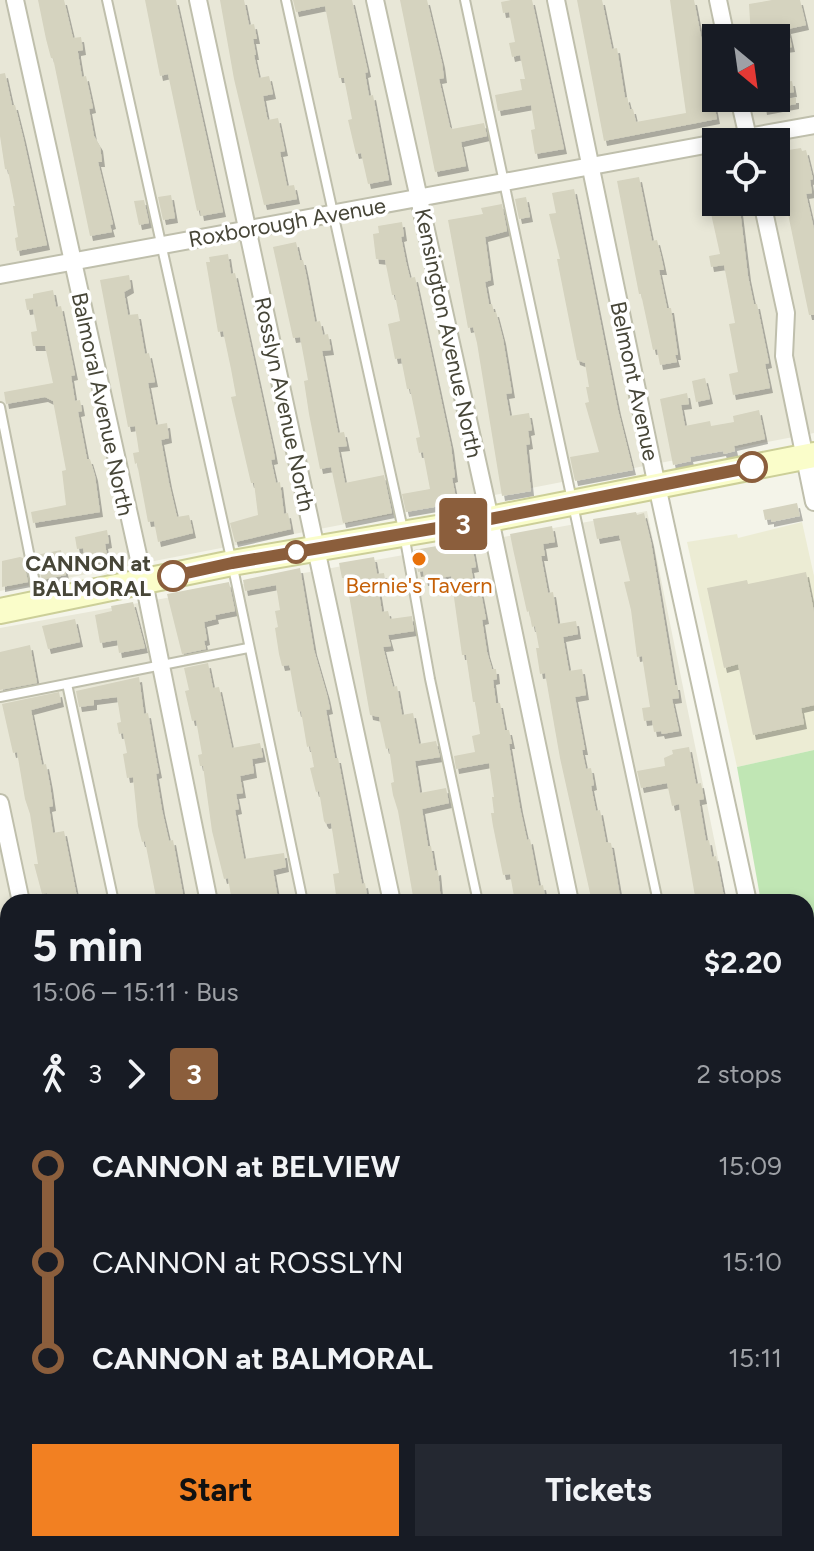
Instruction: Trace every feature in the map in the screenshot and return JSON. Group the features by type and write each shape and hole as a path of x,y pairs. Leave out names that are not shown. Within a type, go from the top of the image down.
{"main road":[{"path":"0,611 232,563 490,519 809,456"}],"street":[{"name":"Balmoral Avenue North","path":"15,0 144,582 207,894"},
{"name":"Rosslyn Avenue North","path":"198,0 390,894"},
{"name":"Kensington Avenue North","path":"375,0 490,519 568,894"},
{"name":"Belmont Avenue","path":"556,0 746,894"},
{"path":"718,0 723,24"},
{"name":"Roxborough Avenue","path":"790,130 814,125"},
{"name":"Roxborough Avenue","path":"0,275 702,145"},
{"path":"765,216 786,313 784,356 809,456 814,502"},
{"path":"0,803 19,894"}],"lane":[{"path":"107,0 232,563 301,894"},
{"path":"286,0 404,534 430,679 476,894"},
{"path":"465,0 656,894"},
{"path":"0,407 40,604"},
{"path":"0,697 248,648"},
{"path":"67,684 112,894"}],"shaded area":[{"path":"0,0 814,0 814,433 0,591"},
{"path":"647,511 725,894 0,894 0,628"},
{"path":"802,522 814,576 814,750 737,767 687,542 737,534 738,538"}],"green space":[{"path":"814,750 814,894 760,894 737,767"}],"building":[{"path":"38,0 64,0 73,38 81,37 83,50 78,53 82,77 86,76 93,108 89,109 94,136 100,146 102,162 98,162 113,224 110,225 112,232 90,236"},
{"path":"145,0 176,0 223,212 201,216 200,210 197,211 168,74 160,76"},
{"path":"220,0 244,0 249,25 254,24 257,39 253,39 254,55 259,78 269,76 273,94 263,96 267,117 268,120 278,118 285,151 280,152 287,186 294,185 297,199 264,205 234,79"},
{"path":"293,0 352,0 368,72 365,73 369,96 373,95 389,180 368,184 361,153 356,154 348,120 352,119 344,78 339,78 325,6 296,12"},
{"path":"400,0 427,0 442,63 444,78 439,79 450,127 484,123 487,136 461,142 466,166 435,172"},
{"path":"532,0 564,149 535,154 531,105 498,111 495,95 522,90 520,79 525,79 520,55 512,57 509,43 515,42 509,12 503,13 501,2"},
{"path":"577,0 602,0 612,49 617,48 625,98 630,109 633,109 636,122 686,113 670,0 694,0 702,41 702,112 716,112 717,119 604,141"},
{"path":"800,0 806,25 790,29 790,24 750,24 749,4"},
{"path":"5,73 47,245 17,251 15,206 0,136 0,74"},
{"path":"790,150 806,150 813,179 810,180 812,193 806,194 814,229 814,315 809,315 788,216"},
{"path":"639,177 652,241 657,240 661,256 664,270 659,270 667,308 671,308 678,355 675,355 677,362 660,365 657,349 653,350 639,294 617,181"},
{"path":"574,189 633,470 575,481 570,457 599,452 585,403 589,402 586,387 589,387 585,363 577,360 549,214 556,213 552,193"},
{"path":"171,195 175,218 163,220 158,197"},
{"path":"526,197 530,217 519,219 515,199"},
{"path":"144,200 149,223 139,225 134,201"},
{"path":"502,204 507,231 485,237 491,280 485,282 489,304 496,312 503,339 512,393 506,394 510,416 529,413 532,430 528,431 530,444 526,445 531,491 502,496 477,343 473,327 468,328 448,220 483,214 481,208"},
{"path":"712,216 741,216 748,276 769,363 765,364 770,388 733,395 729,374 738,372 729,324 735,323 724,265 711,267 709,256 720,254"},
{"path":"402,222 404,236 401,237 406,262 410,278 415,277 451,446 457,503 406,512 402,494 430,489 423,452 419,453 416,438 420,437 410,389 407,389 401,358 395,359 388,324 400,321 395,295 392,295 385,260 376,259 373,234 379,233 378,226"},
{"path":"296,242 300,260 303,260 315,322 320,321 323,335 328,334 331,350 322,351 338,433 344,432 347,446 338,447 345,483 384,475 392,513 343,523 331,467 320,469 304,381 308,380 300,337 293,338 273,247"},
{"path":"228,254 231,274 235,273 273,448 275,459 271,460 276,483 280,482 284,514 288,513 291,529 235,542 230,523 258,515 254,483 251,483 231,397 236,396 231,369 223,331 218,332 206,262 210,262 209,257"},
{"path":"129,275 131,288 124,292 128,315 138,314 145,354 149,353 155,382 148,383 156,425 167,423 169,438 161,440 177,517 189,515 193,533 158,542 154,521 148,522 135,464 133,453 139,452 135,426 128,427 100,280"},
{"path":"53,290 56,307 61,306 75,375 71,376 75,401 80,400 82,411 78,412 87,459 90,459 95,476 100,512 33,523 31,512 66,505 62,471 66,470 53,401 45,397 6,404 4,392 53,383 45,346 33,346 31,332 37,331 33,309 27,310 25,299"},
{"path":"705,378 710,399 696,402 692,381"},
{"path":"687,393 689,404 681,405 685,426 710,421 711,426 734,422 733,416 759,410 765,439 734,446 735,451 690,457 691,461 673,465 660,399"},
{"path":"797,503 800,516 771,522 771,519 765,520 763,510"},
{"path":"636,512 637,515 644,513 651,542 679,698 672,699 679,731 662,734 661,731 654,732 652,720 644,721 642,708 650,707 642,656 637,657 624,582 630,581 619,535 597,539 593,519"},
{"path":"552,526 555,542 543,544 545,556 541,556 548,593 553,592 558,624 576,621 578,634 563,637 569,671 582,669 586,695 575,697 585,750 582,750 586,769 591,768 596,811 600,810 606,842 611,843 620,894 590,894 545,673 540,674 535,626 532,627 527,612 510,534"},
{"path":"107,530 109,543 105,544 108,561 86,565 83,548 77,549 75,537"},
{"path":"471,540 476,567 471,568 475,589 480,588 486,619 482,620 487,652 492,669 496,669 497,679 493,680 496,703 500,703 505,730 509,730 520,808 539,886 543,885 545,894 514,894 510,874 503,875 491,813 494,813 494,797 489,763 456,769 454,756 475,752 472,736 480,734 466,655 462,655 451,576 425,581 423,571 418,572 414,550"},
{"path":"61,550 66,575 42,580 36,555"},
{"path":"374,557 377,574 384,573 386,586 378,587 382,612 388,611 390,619 412,616 414,631 388,635 391,646 383,647 393,687 397,686 402,715 413,713 419,744 436,741 440,757 415,761 420,793 446,788 449,803 422,809 428,846 431,846 435,871 438,870 440,894 413,894 391,783 394,782 389,748 386,749 379,717 370,715 346,578 342,578 339,563"},
{"path":"23,558 28,582 2,587 2,561"},
{"path":"300,568 314,650 330,709 326,710 335,758 338,758 362,884 365,883 367,894 336,894 333,874 339,873 331,823 324,821 319,791 316,792 310,768 314,767 310,746 307,747 301,711 298,712 290,668 289,665 282,666 279,654 275,611 280,610 276,585 245,591 243,580"},
{"path":"806,572 814,612 814,705 801,708 804,724 753,735 738,664 724,668 707,588 747,580 748,584"},
{"path":"229,582 235,611 215,615 216,619 204,622 206,649 182,654 167,594"},
{"path":"133,602 145,648 119,653 117,640 100,643 95,615 112,611 111,606"},
{"path":"75,619 80,642 48,649 42,626"},
{"path":"30,645 37,683 0,690 0,652"},
{"path":"208,663 213,688 219,687 232,748 260,743 263,757 252,759 254,773 240,776 243,793 236,794 239,809 235,810 244,859 284,853 286,867 273,870 277,894 231,894 228,878 224,879 212,831 203,766 200,766 198,755 202,754 196,720 192,721 185,691 189,690 184,668"},
{"path":"139,677 144,714 148,713 159,773 156,774 162,810 169,841 173,840 183,894 155,894 145,841 142,842 138,826 133,777 127,778 123,754 127,753 123,733 119,734 117,723 121,722 117,697 94,700 94,705 79,707 76,691"},
{"path":"59,692 61,702 31,710 42,765 46,764 50,785 53,833 64,831 76,894 42,894 34,864 38,864 17,752 13,753 2,704"},
{"path":"689,747 696,784 701,783 704,799 699,800 706,841 709,840 712,857 716,856 723,894 695,894 679,804 672,806 667,783 641,788 637,771 665,766 664,758 673,754 672,750"}],"bus line":[{"name":"3","path":"173,576 490,519 752,467"}],"place":[{"name":"Bernie's Tavern","path":"419,559"},
{"name":"CANNON at BALMORAL","path":"173,576"}]}
